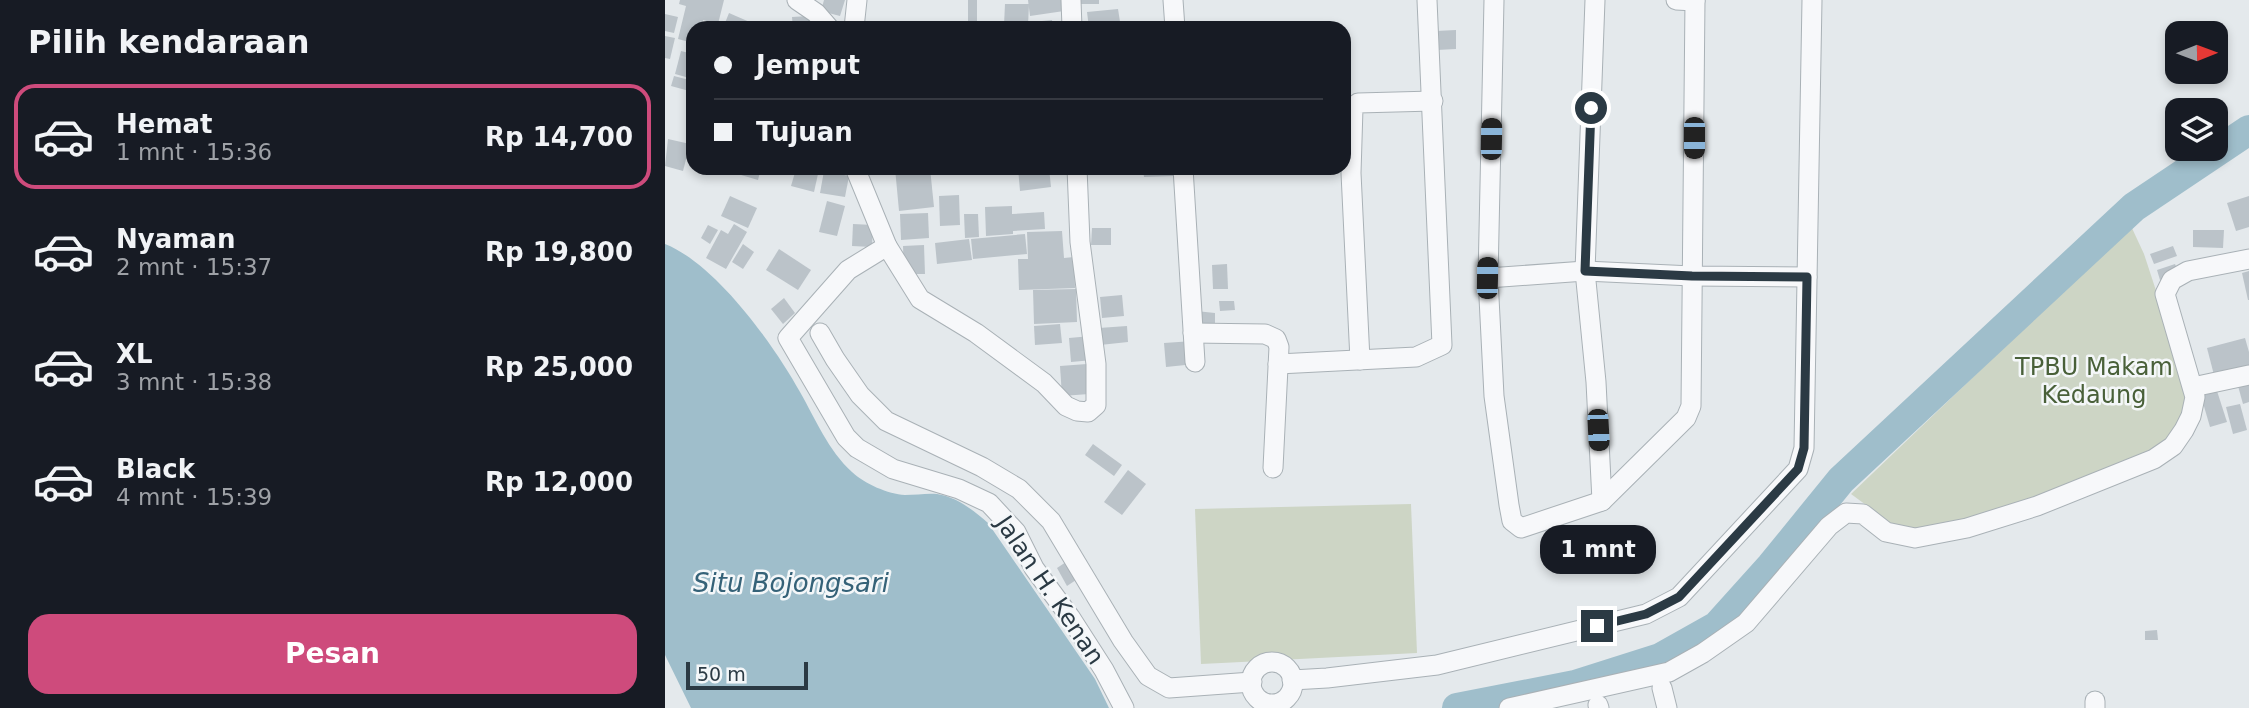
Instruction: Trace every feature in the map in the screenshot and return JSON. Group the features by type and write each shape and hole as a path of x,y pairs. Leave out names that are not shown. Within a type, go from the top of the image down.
{"street":[{"path":"797,0 823,21"},
{"path":"856,21 857,0"},
{"path":"1071,0 1072,21"},
{"path":"1173,0 1174,21"},
{"path":"1278,364 1416,357 1442,345 1427,0"},
{"path":"1494,0 1487,278 1494,396 1512,521 1521,528 1602,501 1686,418 1691,406 1695,0 1676,0"},
{"path":"1595,0 1585,271 1596,382 1602,501"},
{"path":"1292,680 1437,665 1646,614 1679,597 1798,469 1804,448 1812,0"},
{"path":"1351,151 1353,108 1358,103 1433,101"},
{"path":"858,175 887,246 920,299 976,333 1044,383 1066,406 1077,411 1092,411 1096,405 1098,382 1080,242 1077,175"},
{"path":"1183,175 1195,362"},
{"path":"1350,175 1360,360"},
{"name":"Jalan H. Kenan","path":"887,246 848,270 788,338 846,437 857,448 893,469 959,489 989,503 1016,532 1034,568 1091,649 1124,708"},
{"path":"1509,708 1669,672 1703,653 1746,623 1829,526 1846,513 1863,514 1886,532 1915,538 1968,528 2037,506 2154,459 2173,446 2185,430 2193,406 2193,387 2165,294 2172,280 2188,271 2249,259"},
{"path":"1487,278 1585,271 1692,276 1807,277"},
{"path":"820,333 860,395 885,421 982,467 1019,489 1051,522 1123,641 1148,676 1169,688 1252,682"},
{"path":"1193,333 1273,336 1279,347 1273,468"},
{"path":"2193,387 2249,375"},
{"path":"1270,662 1284,666 1292,680 1289,696 1283,701 1271,704 1259,699 1252,688 1258,668 1270,662"},
{"path":"1662,688 1667,708"}],"green space":[{"name":"TPBU Makam Kedaung","path":"2131,226 2144,254 2188,388 2188,402 2173,437 2151,452 2023,504 1946,527 1912,530 1892,524 1851,494"},
{"path":"1411,504 1417,653 1201,664 1195,509"}],"water":[{"name":"Situ Bojongsari","path":"665,244 704,269 742,308 789,373 829,444 852,472 891,493 937,494 951,498 988,523 1095,679 1109,708 691,708 665,655"}],"building":[{"path":"680,0 724,0 719,21 686,21 686,41 678,39 686,6 679,4"},
{"path":"824,0 845,0 840,16 821,11"},
{"path":"968,0 977,0 977,21 968,21"},
{"path":"1028,0 1062,0 1064,11 1030,16"},
{"path":"1077,0 1099,0 1099,4 1077,4"},
{"path":"1005,4 1029,4 1028,21 1004,21"},
{"path":"1118,9 1120,21 1088,21 1087,12"},
{"path":"729,13 747,21 726,21"},
{"path":"665,14 678,17 674,33 665,31"},
{"path":"808,16 812,21 792,21 792,17"},
{"path":"1456,30 1456,49 1437,50 1436,31"},
{"path":"665,36 675,38 670,59 665,58"},
{"path":"681,51 686,52 686,77 675,74"},
{"path":"674,76 686,79 686,90 671,86"},
{"path":"668,139 686,143 683,171 665,166"},
{"path":"741,175 759,175 758,180"},
{"path":"794,175 818,175 814,192 791,186"},
{"path":"823,175 849,176 845,197 820,193"},
{"path":"896,175 931,175 934,207 899,211"},
{"path":"1019,175 1050,175 1051,187 1020,191"},
{"path":"1144,175 1174,176 1144,177"},
{"path":"959,195 960,225 940,226 939,196"},
{"path":"730,196 757,208 748,228 721,216"},
{"path":"2249,196 2249,227 2236,231 2227,203"},
{"path":"827,201 845,206 837,236 819,232"},
{"path":"1012,206 1012,214 1044,212 1045,229 986,236 985,207"},
{"path":"928,213 929,238 901,240 900,214"},
{"path":"964,214 978,214 979,237 965,238"},
{"path":"734,224 747,232 726,269 706,258 721,230 728,234"},
{"path":"853,224 873,225 872,247 852,246"},
{"path":"708,225 718,230 710,244 701,238"},
{"path":"1092,228 1111,228 1111,245 1091,245"},
{"path":"2193,230 2224,230 2223,248 2193,247"},
{"path":"1062,231 1064,258 1074,257 1075,288 1019,290 1018,259 1028,259 1027,232"},
{"path":"1025,234 1027,254 973,259 971,239"},
{"path":"969,239 972,260 937,264 935,243"},
{"path":"743,244 754,252 743,269 732,262"},
{"path":"924,245 925,274 904,274 903,246"},
{"path":"2173,246 2177,256 2154,264 2150,254"},
{"path":"779,249 811,270 798,290 766,270"},
{"path":"1227,264 1228,289 1213,289 1212,265"},
{"path":"2175,264 2179,273 2160,280 2157,270"},
{"path":"2249,271 2249,300 2248,300 2242,273"},
{"path":"1076,289 1077,322 1034,324 1033,290"},
{"path":"1122,295 1124,316 1102,318 1100,297"},
{"path":"784,298 795,313 783,324 771,309"},
{"path":"1219,301 1234,301 1235,310 1220,311"},
{"path":"1196,311 1215,313 1215,328 1197,328"},
{"path":"1060,324 1062,343 1035,345 1034,326"},
{"path":"1127,326 1128,342 1100,345 1099,328"},
{"path":"1091,336 1093,360 1071,362 1069,338"},
{"path":"2245,338 2249,365 2214,375 2207,348"},
{"path":"1193,341 1195,364 1166,367 1164,343"},
{"path":"1087,364 1089,394 1062,396 1060,366"},
{"path":"2249,382 2249,402 2243,404 2238,386"},
{"path":"2217,391 2227,422 2210,427 2201,396"},
{"path":"2240,404 2247,430 2233,434 2226,407"},
{"path":"1093,444 1122,465 1114,476 1085,455"},
{"path":"1128,470 1146,484 1122,515 1104,502"},
{"path":"1066,562 1076,580 1067,586 1057,568"},
{"path":"2157,630 2158,640 2145,640 2145,631"}],"waterway":[{"path":"1457,708 1575,685 1660,658 1717,626 1771,566 1841,480 2134,207 2249,130"}],"route":[{"path":"1591,108 1585,271 1692,276 1807,277 1804,448 1798,469 1679,597 1646,614 1597,626"}]}
